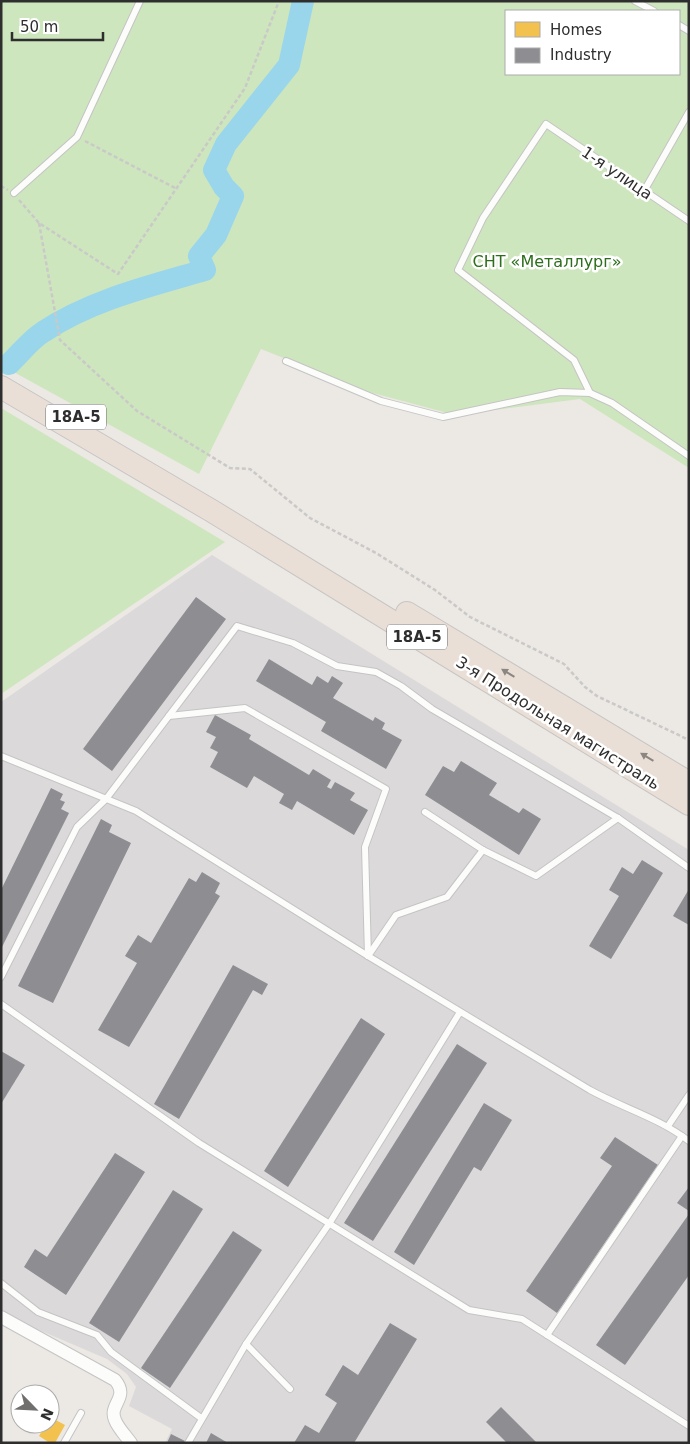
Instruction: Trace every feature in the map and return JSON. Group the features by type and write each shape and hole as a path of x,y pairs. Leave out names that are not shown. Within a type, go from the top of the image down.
{"highway":[{"name":"18А-5","path":"1,373 147,466"},
{"name":"18А-5","path":"1,387 147,466"},
{"name":"3-я Продольная магистраль","path":"147,466 689,783"},
{"name":"3-я Продольная магистраль","path":"147,466 689,804"}],"street":[{"path":"1,1317 115,1380 120,1387 121,1394 114,1411 115,1420 131,1443"}],"lane":[{"path":"14,193 77,137 140,1"},
{"path":"635,1 652,10"},
{"path":"644,191 689,112"},
{"name":"1-я улица","path":"590,393 574,360 458,270 483,218 546,124 689,221"},
{"path":"286,361 381,401 443,416 560,392 590,393 612,403 689,456"},
{"path":"1,977 77,827 106,799 237,626 293,643 338,666 376,672 402,686 432,708 618,818 689,868"},
{"path":"169,716 245,708 386,789 365,847 368,956"},
{"path":"1,756 136,811 460,1012 606,1098 668,1126 689,1141"},
{"path":"425,812 483,850 536,876 618,818"},
{"path":"368,956 396,915 447,897 483,850"},
{"path":"1,1004 199,1143 469,1310 522,1319 689,1426"},
{"path":"188,1443 246,1344 329,1224 460,1012"},
{"path":"668,1126 689,1095"},
{"path":"546,1335 682,1136"},
{"path":"1,1283 38,1312 97,1335 111,1352 201,1418"},
{"path":"246,1344 290,1389"},
{"path":"64,1443 81,1413"}],"path":[{"path":"1,186 14,193 39,223 118,274 245,88 279,1"},
{"path":"77,137 176,189"},
{"path":"39,223 60,340 137,411 230,468 250,469 310,518 376,553 435,590 470,617 564,664 597,696 689,740"}],"shaded area":[{"path":"212,555 689,850 689,1443 165,1443 172,1429 129,1406 136,1387 127,1374 107,1359 25,1324 1,1309 1,702"}],"green space":[{"name":"СНТ «Металлург»","path":"1,1 689,1 689,468 580,399 455,415 369,392 261,349 199,474 1,365"},
{"path":"1,408 225,542 1,694"}],"building: Homes":[{"path":"60,1422 65,1425 60,1434"},
{"path":"40,1434 60,1434 55,1443 50,1443 39,1436"}],"building: Industry":[{"path":"196,597 226,619 112,771 83,749"},
{"path":"269,659 312,685 317,676 328,683 332,676 343,683 333,698 373,721 375,717 385,723 382,729 402,740 386,769 321,731 326,722 256,681"},
{"path":"215,715 251,735 249,739 309,775 313,769 331,780 327,787 331,789 335,782 355,793 350,800 368,810 354,835 297,801 292,810 279,803 284,794 254,776 247,788 210,767 218,752 210,748 216,737 206,732"},
{"path":"461,761 497,783 489,795 519,813 523,808 541,819 519,855 425,795 443,766 454,772"},
{"path":"51,788 63,794 60,800 65,802 61,809 69,813 1,949 1,890"},
{"path":"101,819 112,825 109,832 131,843 53,1003 18,986"},
{"path":"642,860 663,873 611,959 589,946 619,896 609,890 622,867 633,874"},
{"path":"202,872 220,883 215,893 220,896 129,1047 98,1030 137,963 125,956 138,935 151,943 189,878 196,882"},
{"path":"689,889 689,925 673,916"},
{"path":"233,965 268,984 262,995 253,990 179,1119 154,1104"},
{"path":"361,1018 385,1034 288,1187 264,1171"},
{"path":"457,1044 487,1063 373,1241 344,1223"},
{"path":"1,1051 25,1065 1,1104"},
{"path":"484,1103 512,1120 481,1171 474,1167 414,1265 394,1252"},
{"path":"615,1137 658,1165 557,1313 526,1291 612,1166 600,1158"},
{"path":"115,1153 145,1172 66,1295 24,1267 35,1249 47,1257"},
{"path":"689,1187 689,1211 677,1203"},
{"path":"173,1190 203,1209 119,1342 89,1323"},
{"path":"689,1214 689,1275 625,1365 596,1345"},
{"path":"233,1231 262,1250 170,1388 141,1368"},
{"path":"390,1323 417,1339 354,1443 294,1443 305,1425 319,1433 337,1403 325,1395 343,1365 358,1375"},
{"path":"501,1407 537,1443 507,1443 486,1422"},
{"path":"211,1433 228,1443 206,1443"},
{"path":"171,1434 185,1441 184,1443 167,1443"}],"waterway":[{"path":"9,364 38,335 81,311 142,288 205,270 199,256 216,235 233,196 224,187 214,170 226,144 289,65 303,1"}]}
